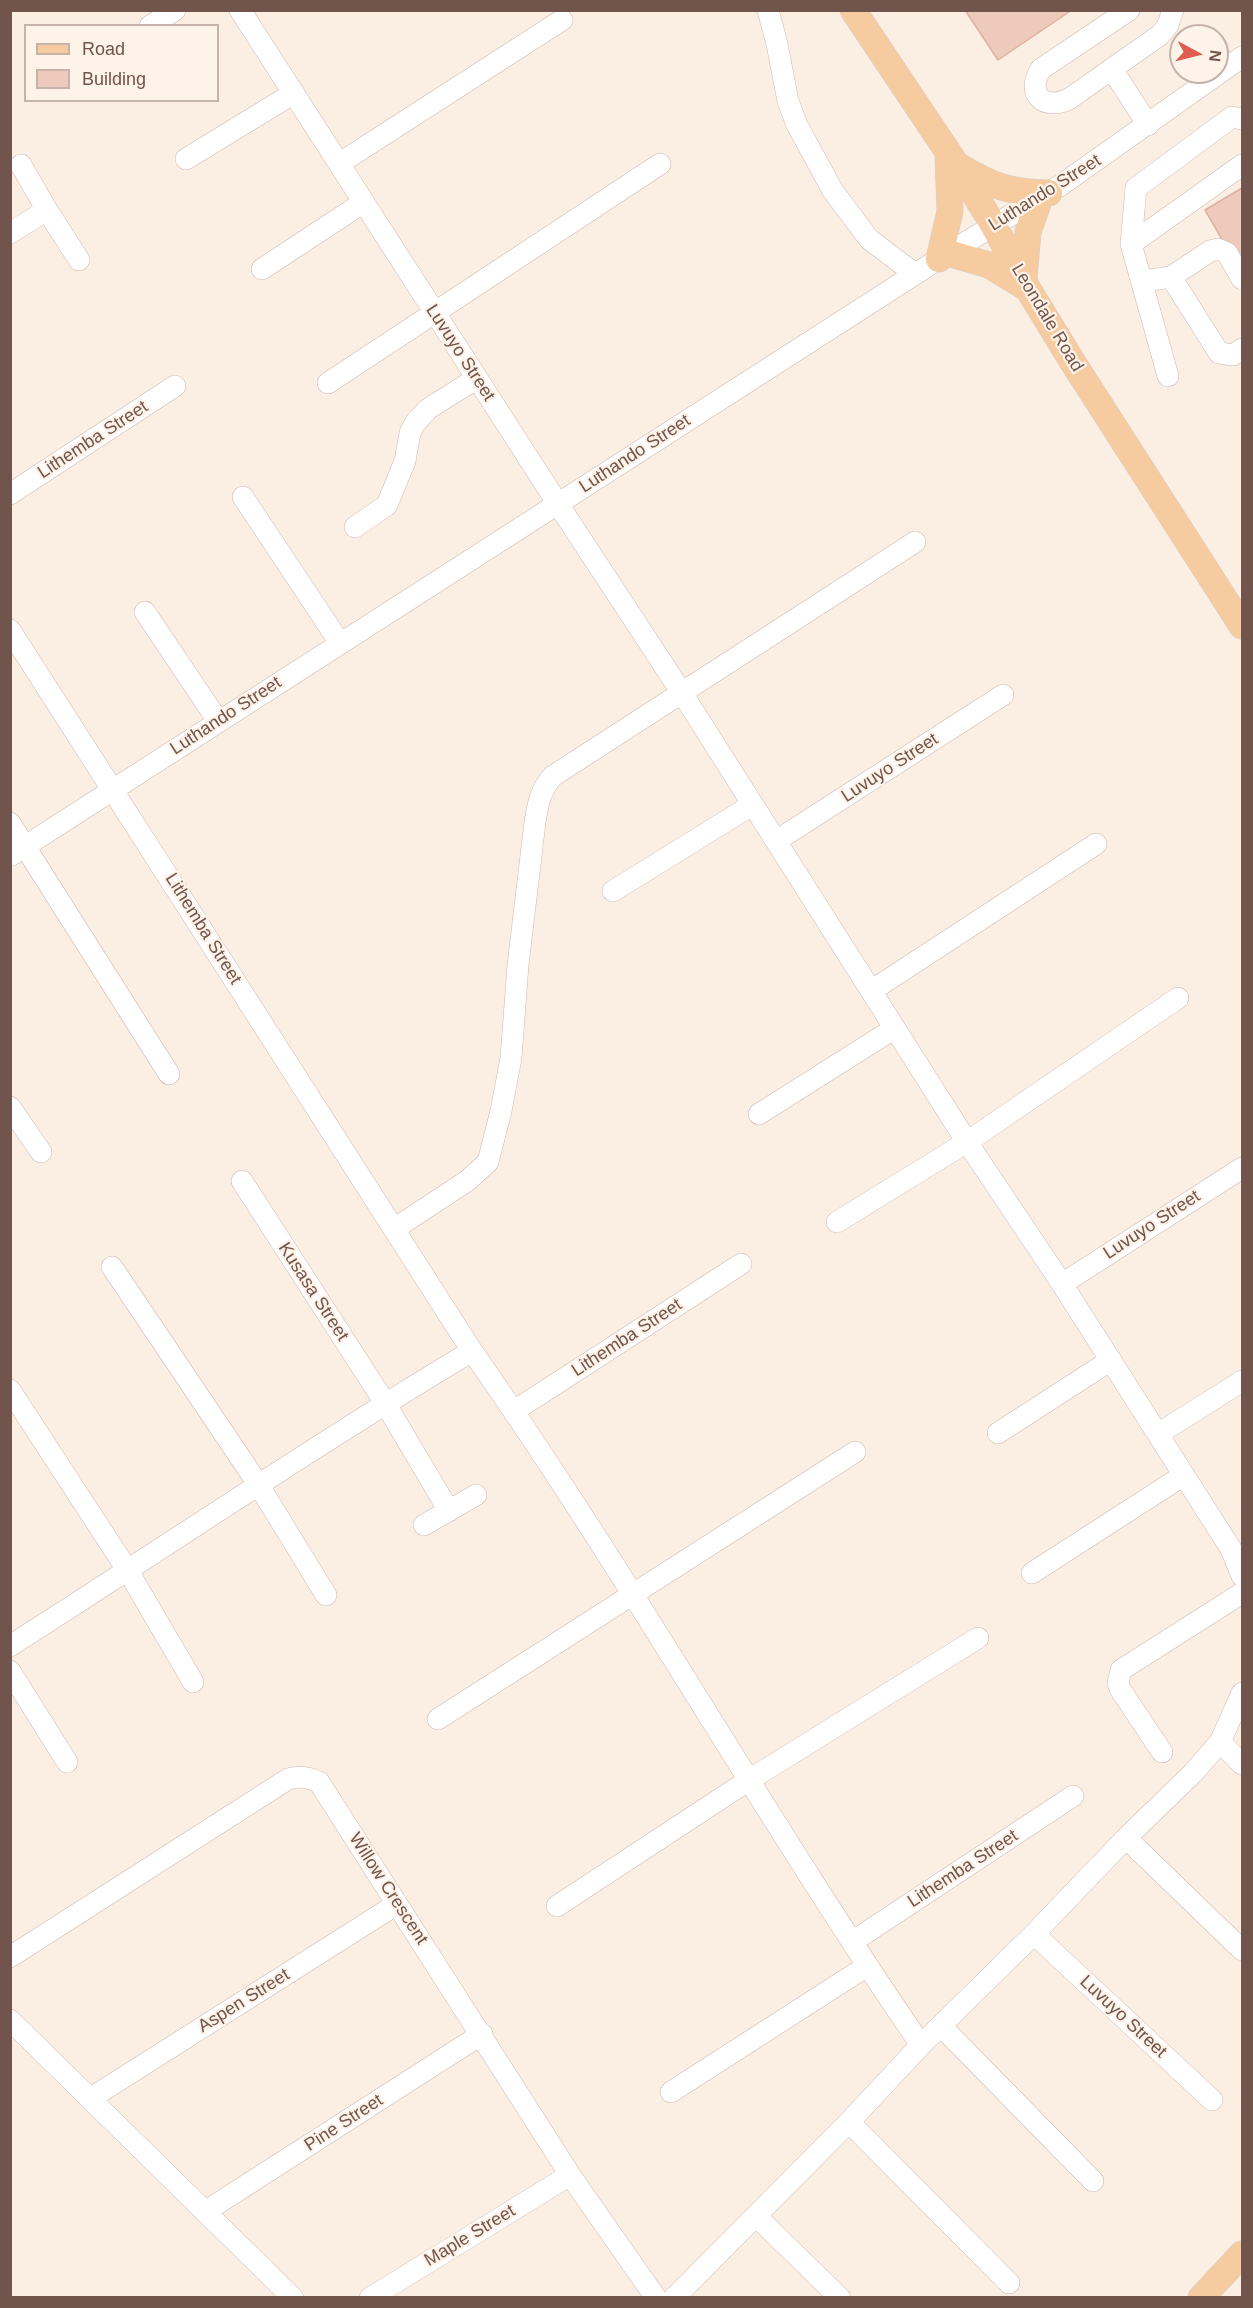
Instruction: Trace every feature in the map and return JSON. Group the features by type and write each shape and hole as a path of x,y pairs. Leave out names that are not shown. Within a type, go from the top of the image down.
{"main road":[{"name":"Leondale Road","path":"853,10 952,158 994,226 1026,285 1242,626"},
{"path":"952,158 993,186 1045,195 1026,239 1026,285 989,265 944,256 950,210 952,158"},
{"path":"1200,2298 1242,2254"}],"street":[{"path":"153,24 176,10"},
{"path":"768,10 788,101 797,126 833,191 868,238 891,258 915,274"},
{"path":"1129,10 1041,69 1036,77 1036,90 1041,100 1049,104 1058,104 1069,99 1160,35 1168,25 1173,10"},
{"name":"Luvuyo Street","path":"244,12 435,314 682,693 967,1142 1111,1360 1231,1549 1242,1576"},
{"path":"340,163 562,20"},
{"name":"Luthando Street","path":"17,851 915,274 1045,195 1242,57"},
{"path":"1112,69 1148,125"},
{"path":"186,159 294,93"},
{"path":"1168,376 1131,244 1136,188 1232,117 1242,119"},
{"path":"328,383 660,164"},
{"path":"21,165 46,210 79,260"},
{"path":"1131,244 1242,165"},
{"path":"262,269 364,202"},
{"path":"10,233 46,210"},
{"path":"1143,281 1171,277 1210,251 1218,249 1227,253 1242,279"},
{"path":"1171,277 1219,353 1233,355 1242,349"},
{"path":"355,527 387,505 405,461 410,433 415,423 428,410 477,378"},
{"name":"Lithemba Street","path":"10,494 175,386"},
{"path":"243,497 340,643"},
{"path":"394,1229 468,1181 488,1162 501,1112 509,1066 535,822 544,785 553,776 915,542"},
{"path":"145,612 218,721"},
{"name":"Lithemba Street","path":"10,630 472,1351 514,1411 867,1966 921,2045"},
{"name":"Luvuyo Street","path":"776,841 1003,695"},
{"path":"613,891 752,805"},
{"path":"10,823 17,851 169,1074"},
{"path":"871,990 1096,844"},
{"path":"837,1222 967,1142 1178,998"},
{"path":"759,1114 895,1028"},
{"path":"10,1107 41,1152"},
{"name":"Luvuyo Street","path":"1062,1284 1242,1168"},
{"name":"Kusasa Street","path":"242,1181 385,1403 449,1510"},
{"name":"Lithemba Street","path":"514,1411 741,1264"},
{"path":"112,1267 258,1484 326,1595"},
{"path":"10,1646 258,1484 472,1351"},
{"path":"998,1433 1111,1360"},
{"path":"1158,1434 1242,1381"},
{"path":"10,1390 128,1571 193,1682"},
{"path":"438,1719 855,1452"},
{"path":"1032,1573 1184,1475"},
{"path":"424,1525 476,1495"},
{"path":"1162,1752 1122,1694 1118,1683 1121,1670 1242,1593"},
{"path":"557,1906 749,1780 978,1638"},
{"path":"10,1671 67,1762"},
{"path":"674,2298 849,2122 921,2045 942,2027 1126,1838 1193,1773 1220,1742 1242,1693"},
{"path":"1220,1742 1242,1764"},
{"name":"Willow Crescent","path":"10,1957 288,1779 309,1778 319,1782 570,2175 656,2298"},
{"name":"Lithemba Street","path":"852,1942 1073,1796"},
{"path":"1126,1838 1242,1950"},
{"name":"Aspen Street","path":"91,2098 397,1904"},
{"name":"Luvuyo Street","path":"1034,1934 1212,2100"},
{"path":"671,2092 867,1966"},
{"path":"10,2020 293,2298"},
{"path":"942,2027 1093,2181"},
{"name":"Pine Street","path":"206,2211 482,2034"},
{"path":"849,2122 1009,2283"},
{"name":"Maple Street","path":"370,2298 570,2175"},
{"path":"756,2216 840,2298"}],"building":[{"path":"965,10 1072,10 998,60"},
{"path":"1242,188 1242,274 1205,210"}]}
